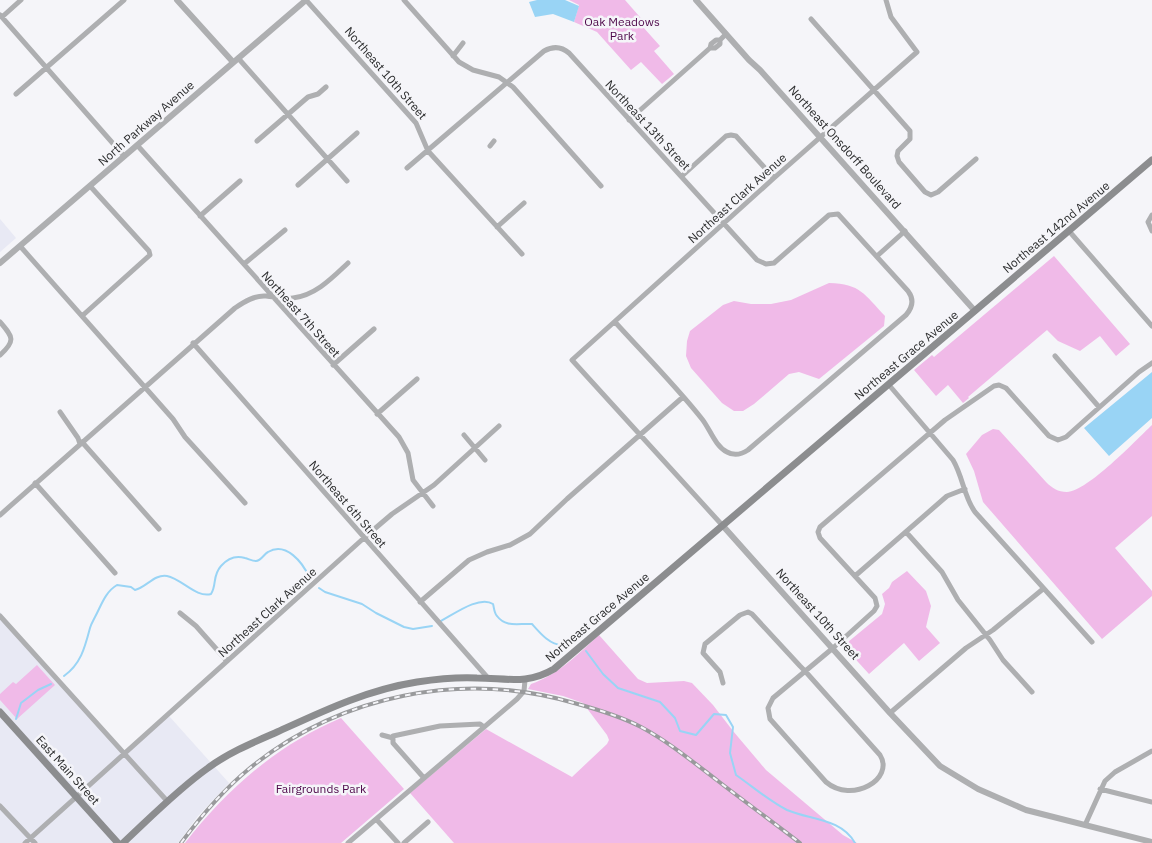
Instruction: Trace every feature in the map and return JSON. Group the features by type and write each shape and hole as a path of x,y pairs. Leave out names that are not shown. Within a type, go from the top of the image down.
{"main road":[{"name":"Northeast 142nd Avenue","path":"975,311 1152,160"},
{"name":"Northeast Grace Avenue","path":"123,843 207,768 223,757 347,700 414,682 443,678 525,680 536,678 554,668 975,311"},
{"name":"East Main Street","path":"0,712 118,843"}],"street":[{"path":"21,0 1,16 124,156"},
{"path":"16,94 124,0"},
{"path":"178,0 288,114 347,181"},
{"name":"North Parkway Avenue","path":"0,263 306,0"},
{"name":"Northeast 10th Street","path":"306,0 416,123 428,151 522,254"},
{"path":"404,0 453,56 468,68 499,77 507,82 601,186"},
{"name":"Northeast Onsdorff Boulevard","path":"696,0 975,311"},
{"name":"Northeast Clark Avenue","path":"572,360 917,52 891,17 886,0"},
{"path":"811,20 910,131 911,137 909,141 898,151 896,156 899,162 926,192 931,195 938,192 976,159"},
{"path":"629,120 710,48 715,48 720,44 720,40 726,34"},
{"path":"453,56 463,44"},
{"name":"Northeast 13th Street","path":"507,82 546,49 561,48 569,53 754,257 766,264 778,260 829,215 835,213 840,215 877,256"},
{"path":"407,168 507,82"},
{"path":"257,141 308,97 318,94 326,87"},
{"path":"298,186 357,133"},
{"path":"682,176 726,136 731,135 736,136 774,178"},
{"name":"Northeast 7th Street","path":"136,145 399,437 406,449 411,475 416,486 433,506"},
{"path":"200,216 240,181"},
{"path":"82,316 150,255 149,251 90,186"},
{"path":"497,228 524,203"},
{"path":"1152,215 1148,222 1152,231"},
{"path":"244,264 285,230"},
{"path":"615,322 703,420 723,450 729,454 745,452 910,310 912,304 910,294 877,256 904,231"},
{"path":"1069,231 1152,326"},
{"path":"20,246 174,419 185,437 245,504"},
{"path":"0,515 193,343 243,303 258,296 292,298 312,292 327,282 348,263"},
{"path":"0,322 10,333 12,342 0,355"},
{"path":"333,365 374,329"},
{"name":"Northeast 6th Street","path":"193,343 488,678"},
{"path":"1055,356 1099,407"},
{"name":"Northeast 10th Street","path":"572,360 938,764 957,778 996,798 1026,810 1152,842"},
{"path":"723,683 720,672 703,653 703,648 705,644 740,615 748,612 805,671 880,755 883,764 882,772 864,788 850,792 837,789 826,782 770,720 768,708 773,698 805,671 833,648 874,612 877,606 875,598 821,540 818,532 822,525 929,433 994,386 1006,388 1049,436 1056,440 1066,437 1139,372 1152,363"},
{"path":"377,414 417,379"},
{"path":"888,385 953,460 975,512 1092,642"},
{"path":"420,602 469,560 510,545 530,534 683,397"},
{"path":"60,412 81,443 159,529"},
{"name":"Northeast Clark Avenue","path":"25,843 33,841 77,797 365,537 392,514 422,494 499,426"},
{"path":"464,435 485,460"},
{"path":"35,483 115,573"},
{"path":"855,576 950,495 964,489"},
{"path":"906,532 942,572 958,600 1007,666 1032,692"},
{"path":"890,713 966,648 1017,612 1043,589"},
{"path":"180,613 196,626 226,661"},
{"path":"0,616 168,802"},
{"path":"348,843 517,699 524,691 525,680"},
{"path":"393,738 397,734 440,726 480,724 484,727"},
{"path":"382,735 393,738"},
{"path":"393,738 393,743 424,778"},
{"path":"1086,825 1100,789 1110,776 1152,751"},
{"path":"1100,789 1152,802"},
{"path":"0,806 33,841"},
{"path":"376,819 398,843"},
{"path":"404,843 428,822"}],"shaded area":[{"path":"0,219 16,238 0,252"},
{"path":"0,612 125,755 169,716 229,783 198,816 178,843 0,843"}],"green space":[{"name":"Oak Meadows Park","path":"569,0 625,0 646,24 643,27 660,46 654,51 674,74 662,84 641,62 631,70 597,32 574,22 579,5"},
{"path":"1054,256 1130,344 1116,356 1100,336 1080,351 1058,341 1047,330 963,403 948,385 936,396 914,370 932,355 934,357"},
{"path":"829,283 848,285 861,292 885,316 884,326 819,379 799,372 789,374 754,404 743,411 734,411 722,403 691,368 686,356 690,331 723,305 734,301 751,304 771,304 791,300"},
{"path":"1152,425 1152,516 1115,548 1152,591 1152,596 1102,639 983,502 974,471 966,454 982,435 993,429 999,430 1048,484 1053,488 1067,492 1076,489 1099,475"},
{"path":"907,571 926,591 931,606 926,627 940,643 919,661 904,643 869,674 848,651 848,642 882,614 885,604 882,594 889,588 892,582"},
{"path":"599,635 638,679 647,683 684,681 692,683 713,705 766,770 843,835 857,843 454,843 410,793 486,729 572,777 607,744 609,740 607,735 583,703 563,696 528,689 531,684 550,675 567,663"},
{"path":"37,665 55,685 17,719 0,700 0,694 13,682 16,684"},
{"name":"Fairgrounds Park","path":"341,718 404,789 341,843 185,843 218,804 255,770 296,741"}],"water":[{"path":"537,0 565,0 579,6 574,22 553,14 535,17 529,2"},
{"path":"1152,372 1152,418 1109,456 1084,428"}],"waterway":[{"path":"64,676 78,661 101,604 109,591 117,585 131,587 135,590 158,577 167,576 194,591 211,594 216,573 226,561 238,557 258,561 275,549 281,549 293,555 303,566 309,577"},
{"path":"319,588 325,592 362,604 404,627 413,629 432,626"},
{"path":"441,621 467,606 488,602 493,604 496,615 504,622 509,624 532,624 549,641 562,645"},
{"path":"586,651 603,674 618,688 660,702 675,718 680,731 696,735 714,714 726,715 733,727 730,753 736,775 787,810 833,824 842,829 855,843"},
{"path":"16,719 21,703 38,690 51,684"}],"railway":[{"path":"181,843 213,804 250,768 285,743 323,722 363,707 404,696 446,690 489,689 532,693 599,710 633,723 681,753 800,843"}]}
